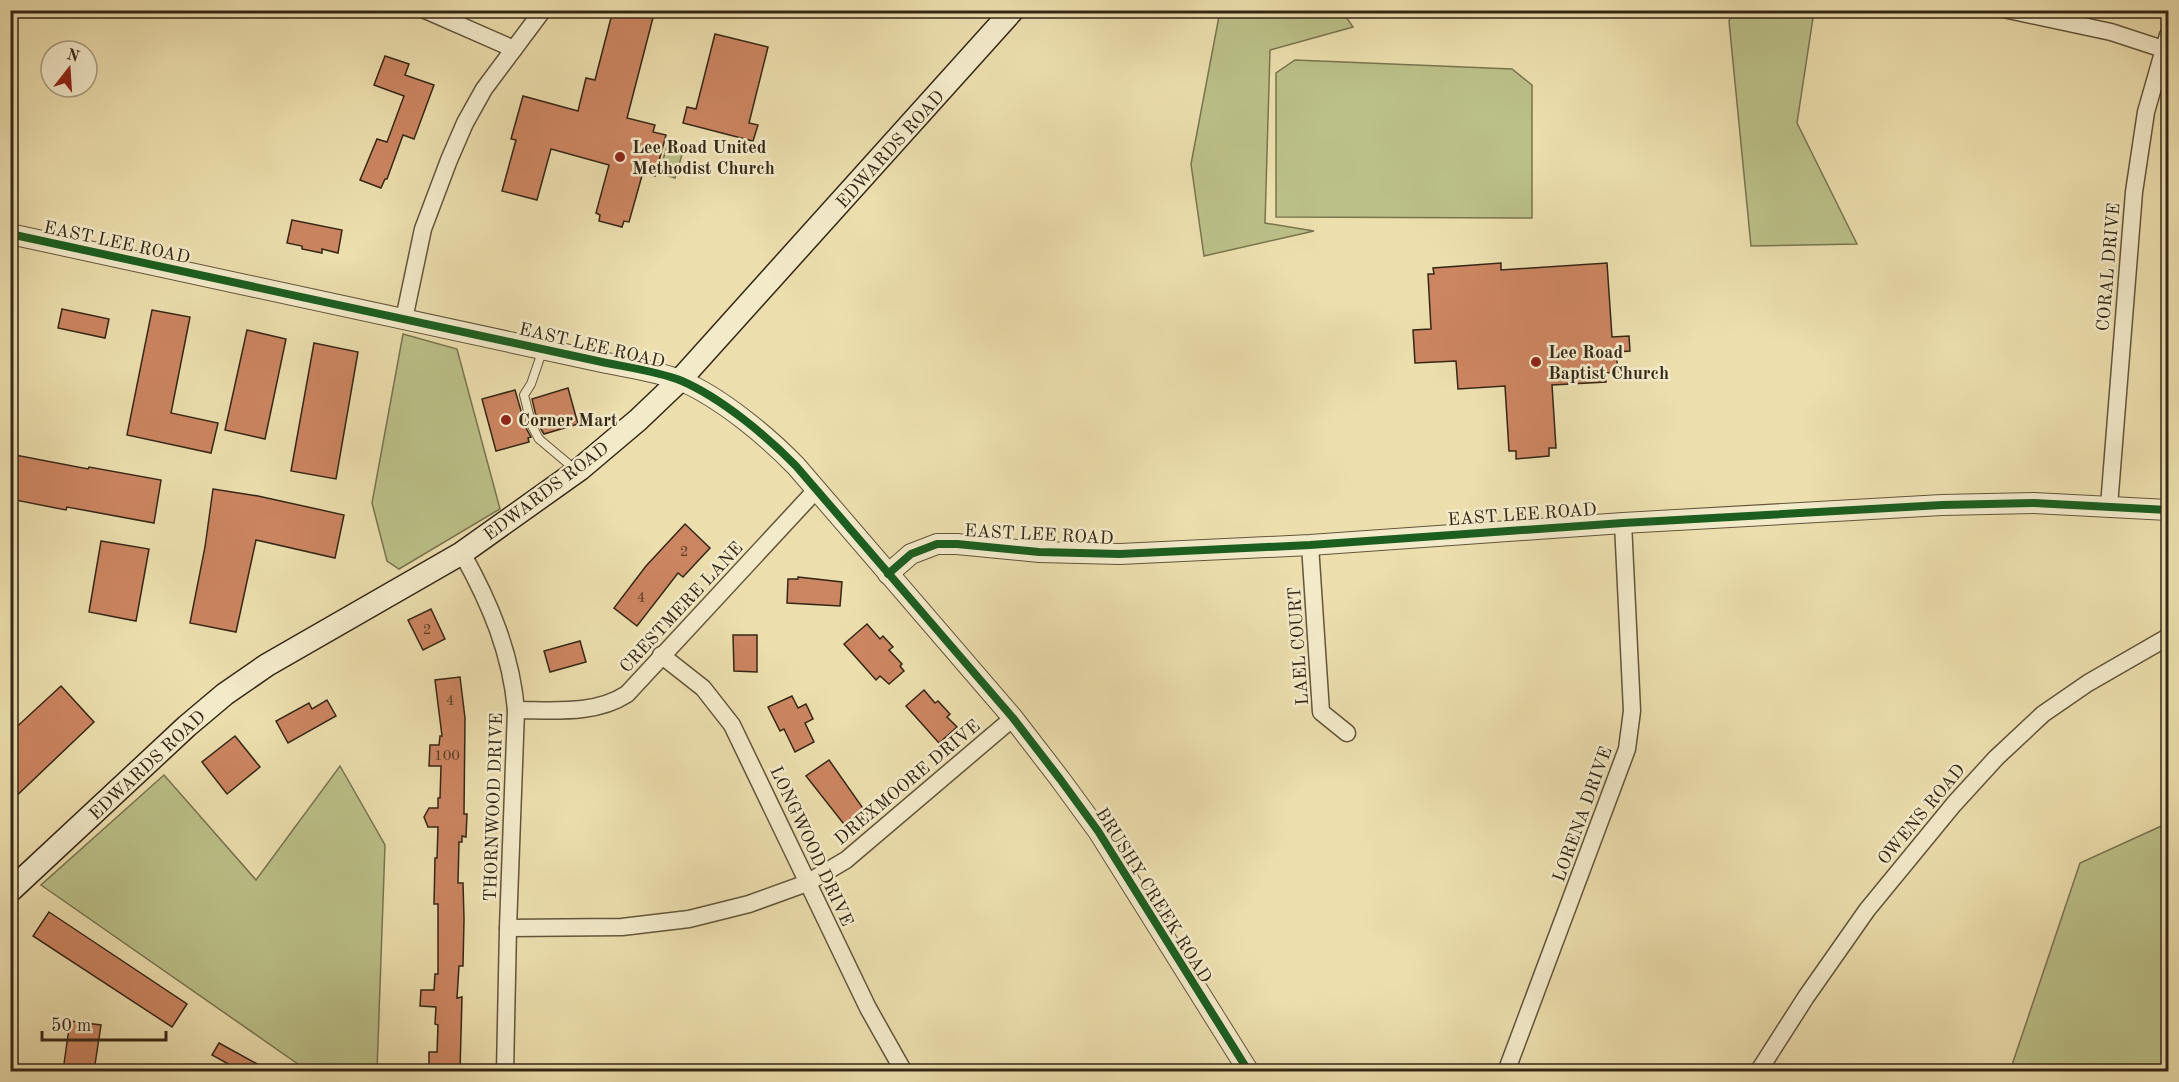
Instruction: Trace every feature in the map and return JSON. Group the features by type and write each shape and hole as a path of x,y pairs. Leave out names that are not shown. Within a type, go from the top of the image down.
{"main road":[{"name":"EDWARDS ROAD","path":"10,891 187,726 225,694 267,665 462,553 577,471 638,420 681,380 1013,10"}],"street":[{"path":"425,10 514,49"},
{"path":"404,319 416,260 434,195 465,123 484,90 543,10"},
{"path":"2008,10 2166,42"},
{"name":"CORAL DRIVE","path":"2109,506 2134,192 2146,112 2166,42"},
{"name":"EAST LEE ROAD","path":"10,234 681,380 705,393 771,440 888,574 910,554 937,544 1084,554 1310,545 1623,523 1942,505 2034,503 2169,510"},
{"name":"CRESTMERE LANE","path":"516,710 592,708 606,705 627,694 816,490"},
{"name":"LORENA DRIVE","path":"1506,1071 1628,749 1632,711 1623,523"},
{"name":"LAEL COURT","path":"1310,545 1322,712 1347,733"},
{"name":"THORNWOOD DRIVE","path":"462,553 483,591 502,639 510,666 516,710 505,1071"},
{"name":"BRUSHY CREEK ROAD","path":"888,574 1013,718 1098,831 1249,1071"},
{"name":"OWENS ROAD","path":"1758,1071 1867,910 1954,804 1996,758 2043,714 2088,683 2169,637"},
{"name":"LONGWOOD DRIVE","path":"661,655 703,688 732,725 868,1008 904,1071"},
{"name":"DREXMOORE DRIVE","path":"508,928 622,927 678,921 725,911 807,883 846,860 1013,718"}],"lane":[{"path":"543,349 531,384 524,394 532,426 538,439 577,471"}],"green space":[{"path":"1733,10 1814,11 1797,123 1857,244 1751,246 1729,21"},
{"path":"1220,11 1342,11 1353,27 1270,50 1265,223 1314,231 1204,256 1191,164"},
{"path":"1295,60 1512,69 1532,85 1532,218 1276,217 1276,73"},
{"path":"668,143 684,148 675,178 659,173"},
{"path":"403,334 457,349 500,509 399,569 387,561 372,503"},
{"path":"340,766 385,845 377,1071 308,1071 41,885 164,775 256,880"},
{"path":"2168,823 2168,1071 2010,1071 2080,863"}],"building":[{"name":"Lee Road United Methodist Church","path":"613,10 655,10 627,118 655,125 653,132 666,135 655,176 643,172 629,222 624,221 622,227 599,221 600,215 596,213 609,165 551,149 537,200 502,191 516,140 511,139 523,96 578,111 586,78 595,80"},
{"path":"715,34 768,47 749,123 758,125 753,141 683,123 687,107 696,109"},
{"path":"385,56 409,64 405,75 434,85 414,139 403,135 387,179 381,188 360,180 377,139 387,142 404,96 374,85"},
{"path":"292,220 342,230 338,253 322,249 322,253 287,243"},
{"name":"Lee Road Baptist Church","path":"1501,263 1501,270 1607,263 1612,337 1629,336 1630,351 1616,352 1618,372 1605,373 1606,382 1552,385 1556,448 1549,448 1549,456 1516,459 1516,451 1509,451 1505,386 1458,389 1456,361 1415,363 1413,330 1431,329 1428,274 1434,274 1433,268"},
{"path":"62,309 109,319 105,338 58,328"},
{"path":"152,310 190,317 171,413 218,423 211,453 127,435"},
{"path":"247,330 286,339 265,439 225,430"},
{"path":"314,343 358,352 336,479 291,471"},
{"path":"568,388 578,424 544,434 538,424 532,399"},
{"name":"Corner Mart","path":"515,390 526,428 531,437 528,438 529,442 496,451 482,399"},
{"path":"10,454 161,480 154,523 10,499"},
{"path":"213,489 258,496 344,515 335,558 256,540 236,632 190,623 205,547"},
{"path":"685,524 710,548 683,577 678,573 637,626 614,608 646,566"},
{"path":"101,541 149,549 136,621 89,612"},
{"path":"798,577 842,582 840,606 787,603 788,579 798,579"},
{"path":"431,609 445,639 423,650 408,620"},
{"path":"867,624 880,639 883,636 893,647 889,650 902,664 900,666 904,671 889,684 880,676 876,680 844,644"},
{"path":"733,635 757,635 757,672 734,671"},
{"path":"580,641 586,662 550,672 544,651"},
{"path":"460,677 465,718 464,814 467,814 466,837 462,836 462,842 459,842 458,883 463,883 464,919 463,966 459,966 457,998 462,997 460,1071 437,1071 437,1067 429,1067 429,1052 437,1052 436,1007 420,1006 421,990 434,990 435,974 438,974 438,904 434,904 438,827 428,827 424,817 429,808 438,808 438,798 440,798 441,766 429,766 430,745 439,745 440,736 442,736 435,680"},
{"path":"61,686 94,722 10,802 10,733"},
{"path":"924,690 935,703 938,701 950,714 947,717 957,727 939,743 906,706"},
{"path":"792,696 798,708 806,704 813,719 805,723 814,742 795,752 784,729 780,731 768,707"},
{"path":"327,700 336,716 288,743 276,721 309,703 312,709"},
{"path":"235,736 260,767 227,794 202,762"},
{"path":"829,760 867,814 847,828 806,776"},
{"path":"49,912 187,1004 172,1027 33,936"},
{"path":"70,1021 101,1025 94,1071 63,1071"},
{"path":"219,1043 270,1071 241,1071 212,1055"}],"cycle path":[{"path":"10,234 654,372 697,388 728,407 796,466 1013,718 1098,831 1249,1072"},
{"path":"888,574 911,554 937,544 1039,552 1120,554 1310,545 1623,523 1942,505 2034,503 2168,510"}],"place":[{"name":"Lee Road United Methodist Church","path":"620,157"},
{"name":"Lee Road Baptist Church","path":"1536,362"},
{"name":"Corner Mart","path":"506,420"}]}
